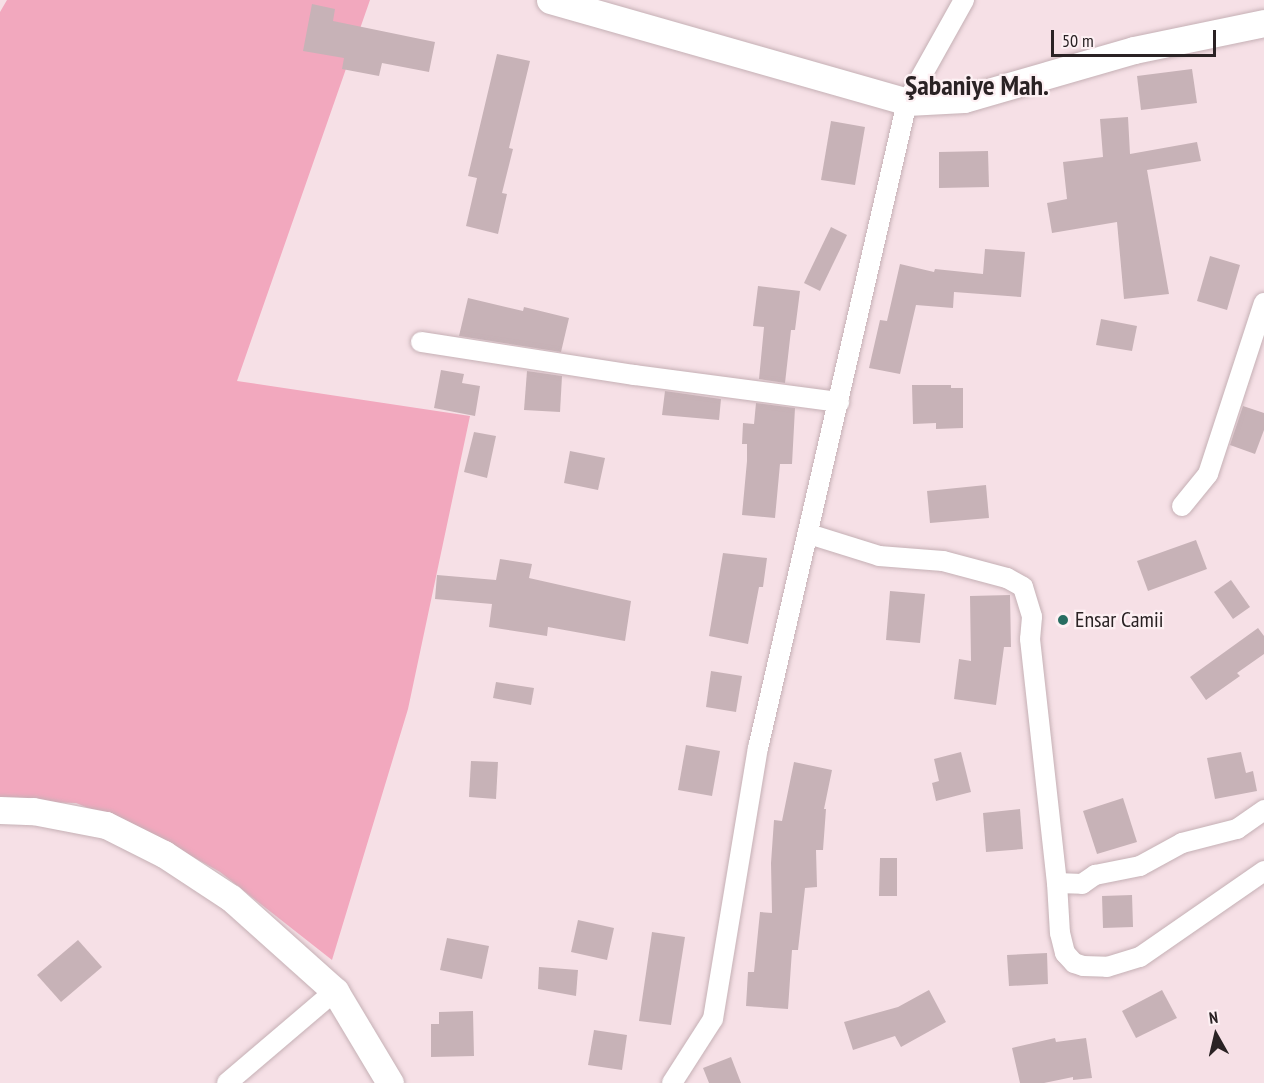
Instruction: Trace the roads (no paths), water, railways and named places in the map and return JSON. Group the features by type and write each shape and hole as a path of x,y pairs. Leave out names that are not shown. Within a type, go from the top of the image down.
{"street":[{"path":"550,0 907,102 964,99 1134,50 1264,23"},
{"path":"672,1083 713,1019 758,748 907,102 964,0"},
{"path":"1182,506 1208,474 1264,303"},
{"path":"422,342 634,375 839,402"},
{"path":"809,534 879,556 943,561 1007,578 1023,587 1032,617 1030,639 1057,883 1060,933 1065,953 1074,963 1097,968 1118,966 1140,957 1264,871"},
{"path":"0,810 33,812 106,825 164,854 231,897 335,991 390,1083"},
{"path":"1057,883 1082,884 1095,875 1140,866 1182,843 1237,829 1264,810"},
{"path":"227,1083 335,991"}],"place":[{"name":"Ensar Camii","path":"1063,620"}],"district":[{"name":"Şabaniye Mah.","path":"977,85"}]}
